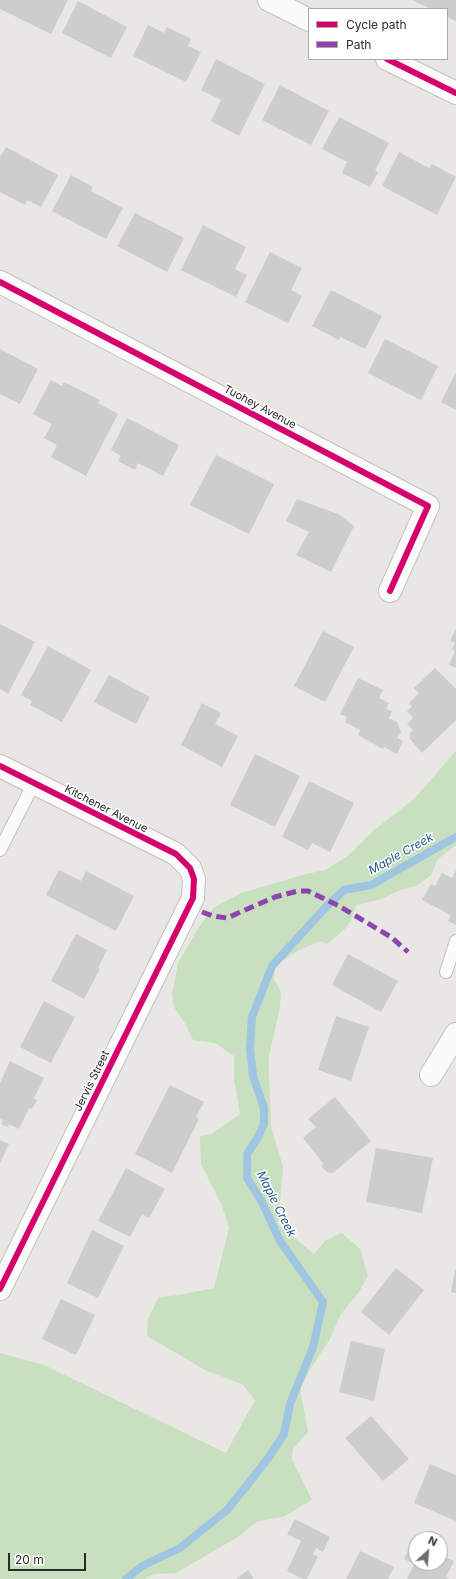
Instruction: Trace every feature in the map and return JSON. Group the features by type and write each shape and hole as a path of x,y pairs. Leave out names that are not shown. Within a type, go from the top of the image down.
{"street":[{"path":"269,0 308,20"},
{"path":"389,60 456,93"},
{"name":"Tuohey Avenue","path":"0,282 428,506 390,591"},
{"name":"Kitchener Avenue","path":"0,766 176,854 190,868 194,879"},
{"name":"Jervis Street","path":"0,1289 193,898 194,879"},
{"path":"431,1075 456,1034"}],"lane":[{"path":"0,850 34,783"},
{"path":"446,972 456,941"}],"green space":[{"path":"456,751 456,845 438,859 431,875 418,885 403,889 379,900 356,905 352,918 346,928 327,944 321,941 299,950 275,966 274,979 281,992 280,1007 269,1056 269,1074 271,1126 283,1167 278,1224 314,1254 326,1240 342,1233 360,1249 368,1276 359,1292 341,1314 330,1339 311,1368 300,1389 308,1432 293,1449 292,1459 312,1500 283,1517 258,1521 238,1537 176,1573 154,1574 145,1579 0,1579 0,1353 44,1365 226,1453 255,1400 242,1384 205,1370 147,1336 148,1319 159,1297 179,1295 214,1288 229,1228 222,1206 201,1164 200,1136 211,1134 240,1114 234,1079 234,1056 215,1043 193,1040 186,1025 174,1007 172,994 178,963 199,927 213,908 241,893 325,870 349,855 373,831 415,798"}],"building":[{"path":"0,0 68,0 51,34 0,9"},
{"path":"412,0 456,0 456,21 448,17 448,8 429,8"},
{"path":"78,1 127,27 111,58 62,33"},
{"path":"148,25 164,33 167,27 191,39 188,46 201,52 186,82 133,56"},
{"path":"216,59 265,84 239,136 211,121 221,100 201,90"},
{"path":"280,85 329,111 311,145 262,120"},
{"path":"339,117 389,143 375,171 378,172 370,187 342,173 347,162 322,149"},
{"path":"6,147 58,175 41,207 27,200 25,205 0,192 0,157"},
{"path":"399,152 429,168 432,164 456,177 437,215 382,186"},
{"path":"71,175 93,187 91,191 123,208 106,239 52,211"},
{"path":"135,213 184,238 167,272 117,246"},
{"path":"203,225 246,247 235,269 247,275 236,297 181,270"},
{"path":"270,252 302,268 291,290 302,296 288,323 245,302"},
{"path":"331,290 382,316 365,349 340,337 339,340 312,326"},
{"path":"385,339 438,366 421,400 368,373"},
{"path":"0,349 38,369 20,404 0,394"},
{"path":"456,372 456,410 441,402"},
{"path":"51,380 62,386 64,382 100,400 98,403 118,414 86,476 51,457 57,445 44,438 52,424 33,414"},
{"path":"127,418 179,445 163,476 138,463 135,470 118,461 121,456 111,450"},
{"path":"216,455 274,484 249,534 190,505"},
{"path":"297,499 338,514 354,526 331,572 296,555 309,532 286,521"},
{"path":"0,624 35,642 8,694 0,689"},
{"path":"456,628 456,668 449,665 455,651 452,649 455,643 450,641"},
{"path":"323,631 354,647 325,702 294,686"},
{"path":"48,646 91,670 62,722 30,705 32,701 21,695"},
{"path":"435,668 456,689 456,720 422,753 410,739 410,733 413,730 407,724 413,718 407,711 412,706 409,703 419,693 414,688"},
{"path":"109,675 150,697 136,724 94,702"},
{"path":"358,678 383,690 379,698 389,703 386,709 392,711 389,718 397,722 401,732 397,738 403,741 397,754 384,747 383,749 358,735 360,730 345,722 347,717 340,714"},
{"path":"202,703 221,713 215,724 238,736 222,767 181,745"},
{"path":"255,754 300,776 275,827 230,805"},
{"path":"309,781 354,803 330,852 312,843 308,850 282,837"},
{"path":"59,870 81,881 86,871 134,896 116,931 46,895"},
{"path":"456,870 456,925 448,921 451,915 422,900 431,884 435,886 442,873 452,878"},
{"path":"76,934 107,950 98,968 100,969 84,999 51,981"},
{"path":"348,954 398,981 381,1012 332,985"},
{"path":"44,1001 75,1017 51,1063 20,1047"},
{"path":"336,1016 369,1027 351,1081 318,1070"},
{"path":"10,1061 44,1078 34,1098 37,1100 32,1109 29,1108 19,1129 9,1124 8,1127 1,1124 3,1120 0,1119 0,1083"},
{"path":"170,1085 204,1102 196,1117 199,1119 172,1173 135,1154"},
{"path":"335,1097 371,1141 333,1173 327,1172 322,1167 323,1163 303,1138 316,1127 308,1119"},
{"path":"0,1140 9,1144 0,1163"},
{"path":"376,1148 433,1158 422,1213 366,1202"},
{"path":"126,1168 165,1189 149,1218 142,1214 130,1237 98,1221"},
{"path":"92,1230 124,1246 98,1298 67,1283"},
{"path":"396,1268 424,1290 389,1335 361,1312"},
{"path":"456,1270 456,1293 451,1292"},
{"path":"61,1299 95,1315 76,1355 42,1339"},
{"path":"351,1341 385,1349 374,1401 339,1392"},
{"path":"371,1416 409,1459 383,1481 345,1438"},
{"path":"430,1464 456,1475 456,1521 414,1503"},
{"path":"295,1519 330,1537 323,1552 316,1548 313,1554 318,1557 307,1579 303,1579 287,1571 301,1541 287,1534"},
{"path":"360,1551 394,1567 388,1579 346,1579"},
{"path":"408,1551 408,1561 404,1559"},
{"path":"448,1558 454,1561 446,1577 449,1579 407,1579 411,1571 448,1571"},
{"path":"248,1570 254,1579 236,1579"}],"waterway":[{"name":"Maple Creek","path":"126,1579 142,1566 180,1548 227,1510 248,1484 269,1457 284,1434 290,1404 313,1347 323,1302 280,1241 262,1202 247,1178 247,1154 257,1139 264,1124 264,1108 253,1076 250,1048 252,1017 272,966 326,907 344,890 371,885 456,837"}],"marked path":[{"path":"202,912 213,916 227,918 275,897 298,891 308,891 339,906 391,937 408,952"}],"cycle path":[{"path":"389,60 456,93"},
{"path":"0,282 428,506 390,591"},
{"path":"0,766 176,854 190,868 194,879 193,898 0,1289"}]}
